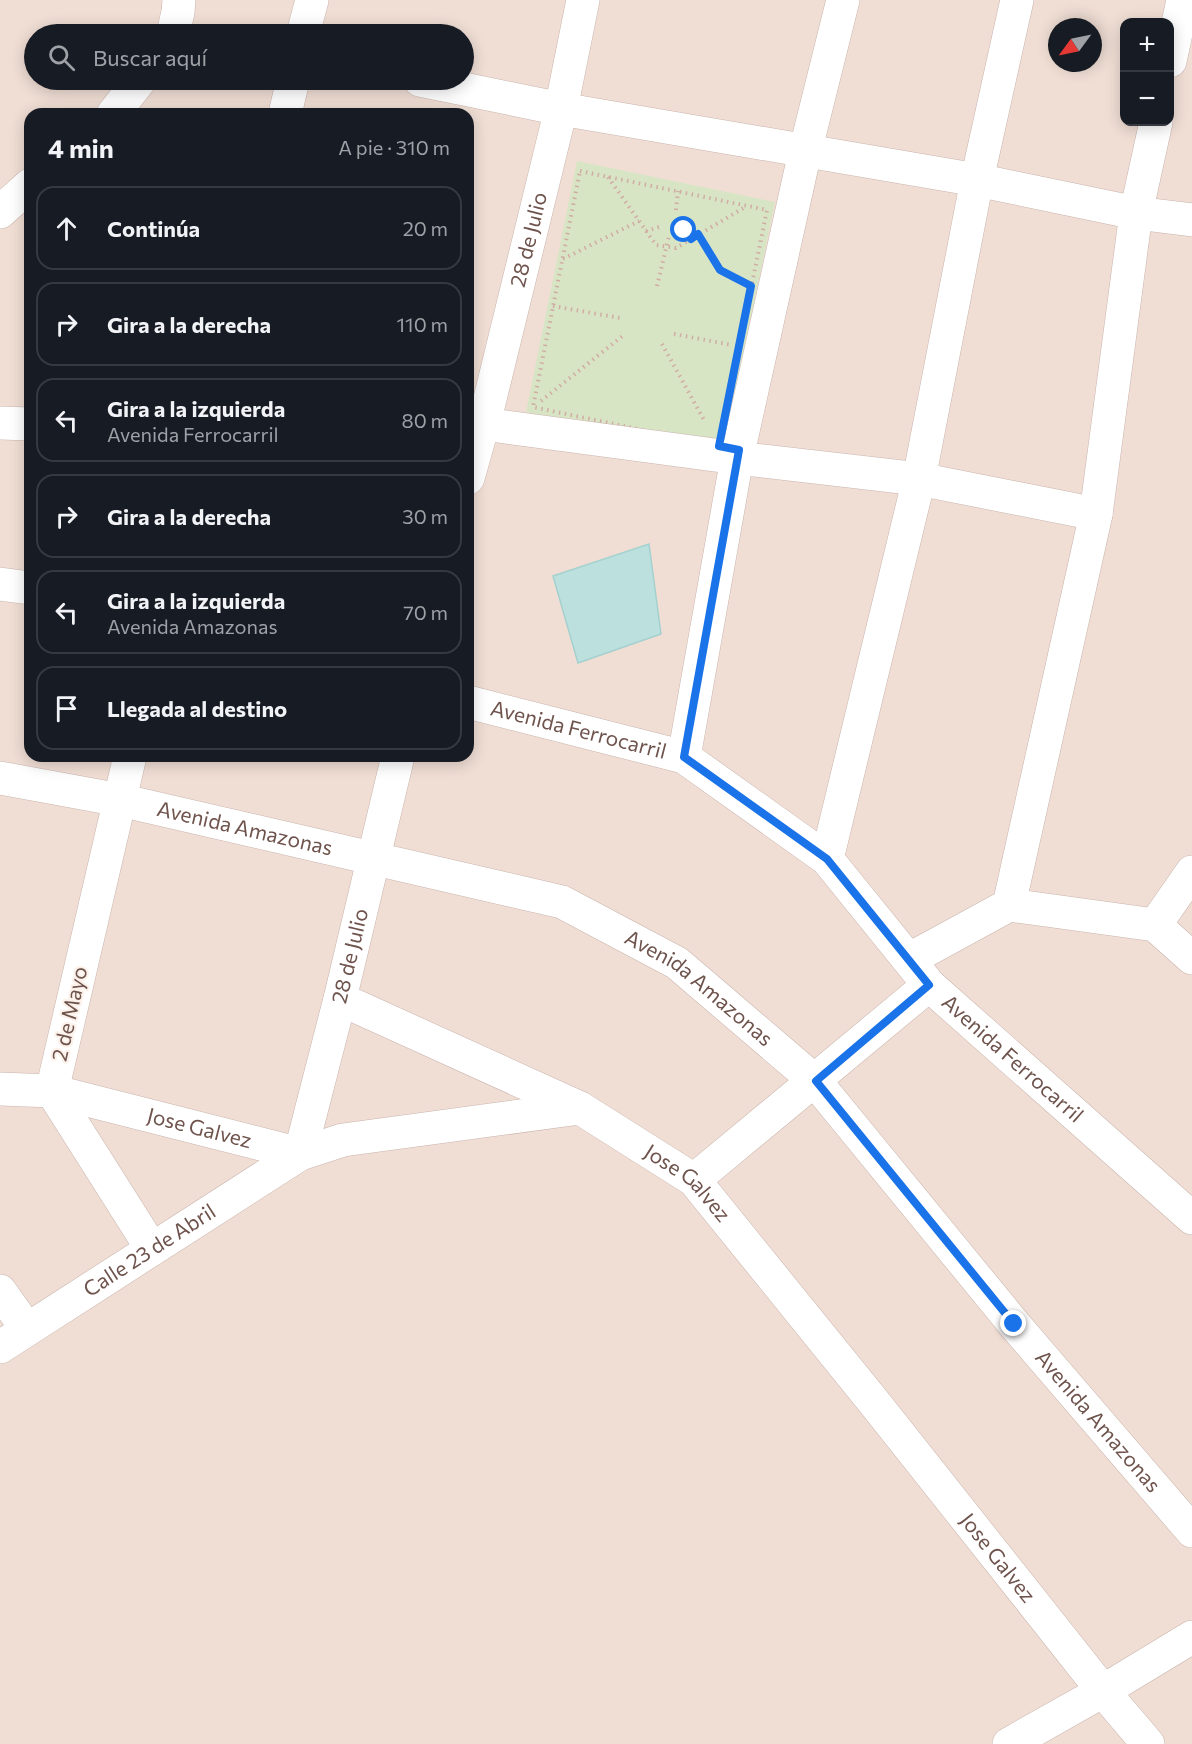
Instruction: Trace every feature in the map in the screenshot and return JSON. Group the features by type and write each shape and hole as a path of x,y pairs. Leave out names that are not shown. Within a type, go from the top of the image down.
{"street":[{"path":"175,24 179,0"},
{"path":"306,24 312,0"},
{"name":"28 de Julio","path":"477,442 561,109 583,0"},
{"path":"684,757 727,447 843,0"},
{"path":"827,859 919,479 977,180 1017,0"},
{"path":"1174,42 1183,0"},
{"path":"118,108 132,90"},
{"path":"286,108 291,90"},
{"path":"469,90 561,109 977,180 1136,213 1192,220"},
{"path":"1009,905 1096,514 1136,213 1155,126"},
{"path":"0,212 24,190"},
{"path":"0,423 24,424"},
{"path":"477,442 727,447 919,479 1096,514"},
{"path":"0,584 24,587"},
{"name":"Avenida Ferrocarril","path":"474,704 684,757 827,859 929,985 1192,1218"},
{"name":"2 de Mayo","path":"129,762 52,1091 152,1249"},
{"name":"28 de Julio","path":"300,1154 397,762"},
{"name":"Avenida Amazonas","path":"0,778 120,800 562,902 677,963 816,1081 1014,1324 1192,1531"},
{"path":"1155,925 1192,872"},
{"path":"910,959 1009,905 1155,925 1192,958"},
{"path":"694,1180 929,985"},
{"name":"Jose Galvez","path":"340,999 580,1107 694,1180 884,1415 1102,1691 1148,1744"},
{"name":"Jose Galvez","path":"0,1089 52,1091 300,1154"},
{"path":"300,1154 343,1140 580,1107"},
{"name":"Calle 23 de Abril","path":"13,1338 300,1154"},
{"path":"0,1291 13,1338"},
{"path":"1009,1744 1192,1637"}],"path":[{"path":"580,171 767,210 739,346 727,447 533,407 580,171"},
{"path":"608,177 656,245 676,248 748,206"},
{"path":"676,210 678,191"},
{"path":"563,259 639,221"},
{"path":"646,231 659,227"},
{"path":"684,230 691,239"},
{"path":"698,234 720,270 751,286"},
{"path":"657,286 669,236"},
{"path":"553,306 620,318"},
{"path":"477,442 533,407 625,334"},
{"path":"674,334 739,346"},
{"path":"662,344 707,426"}],"shaded area":[{"path":"0,0 1192,0 1192,1744 0,1744"}],"green space":[{"path":"577,161 775,202 723,454 526,412"}],"water":[{"path":"649,544 661,634 578,663 553,576"}],"route":[{"path":"684,230 691,239 698,234 720,270 751,286 719,446 739,450 684,757 827,859 929,985 816,1081 1014,1324"}]}
